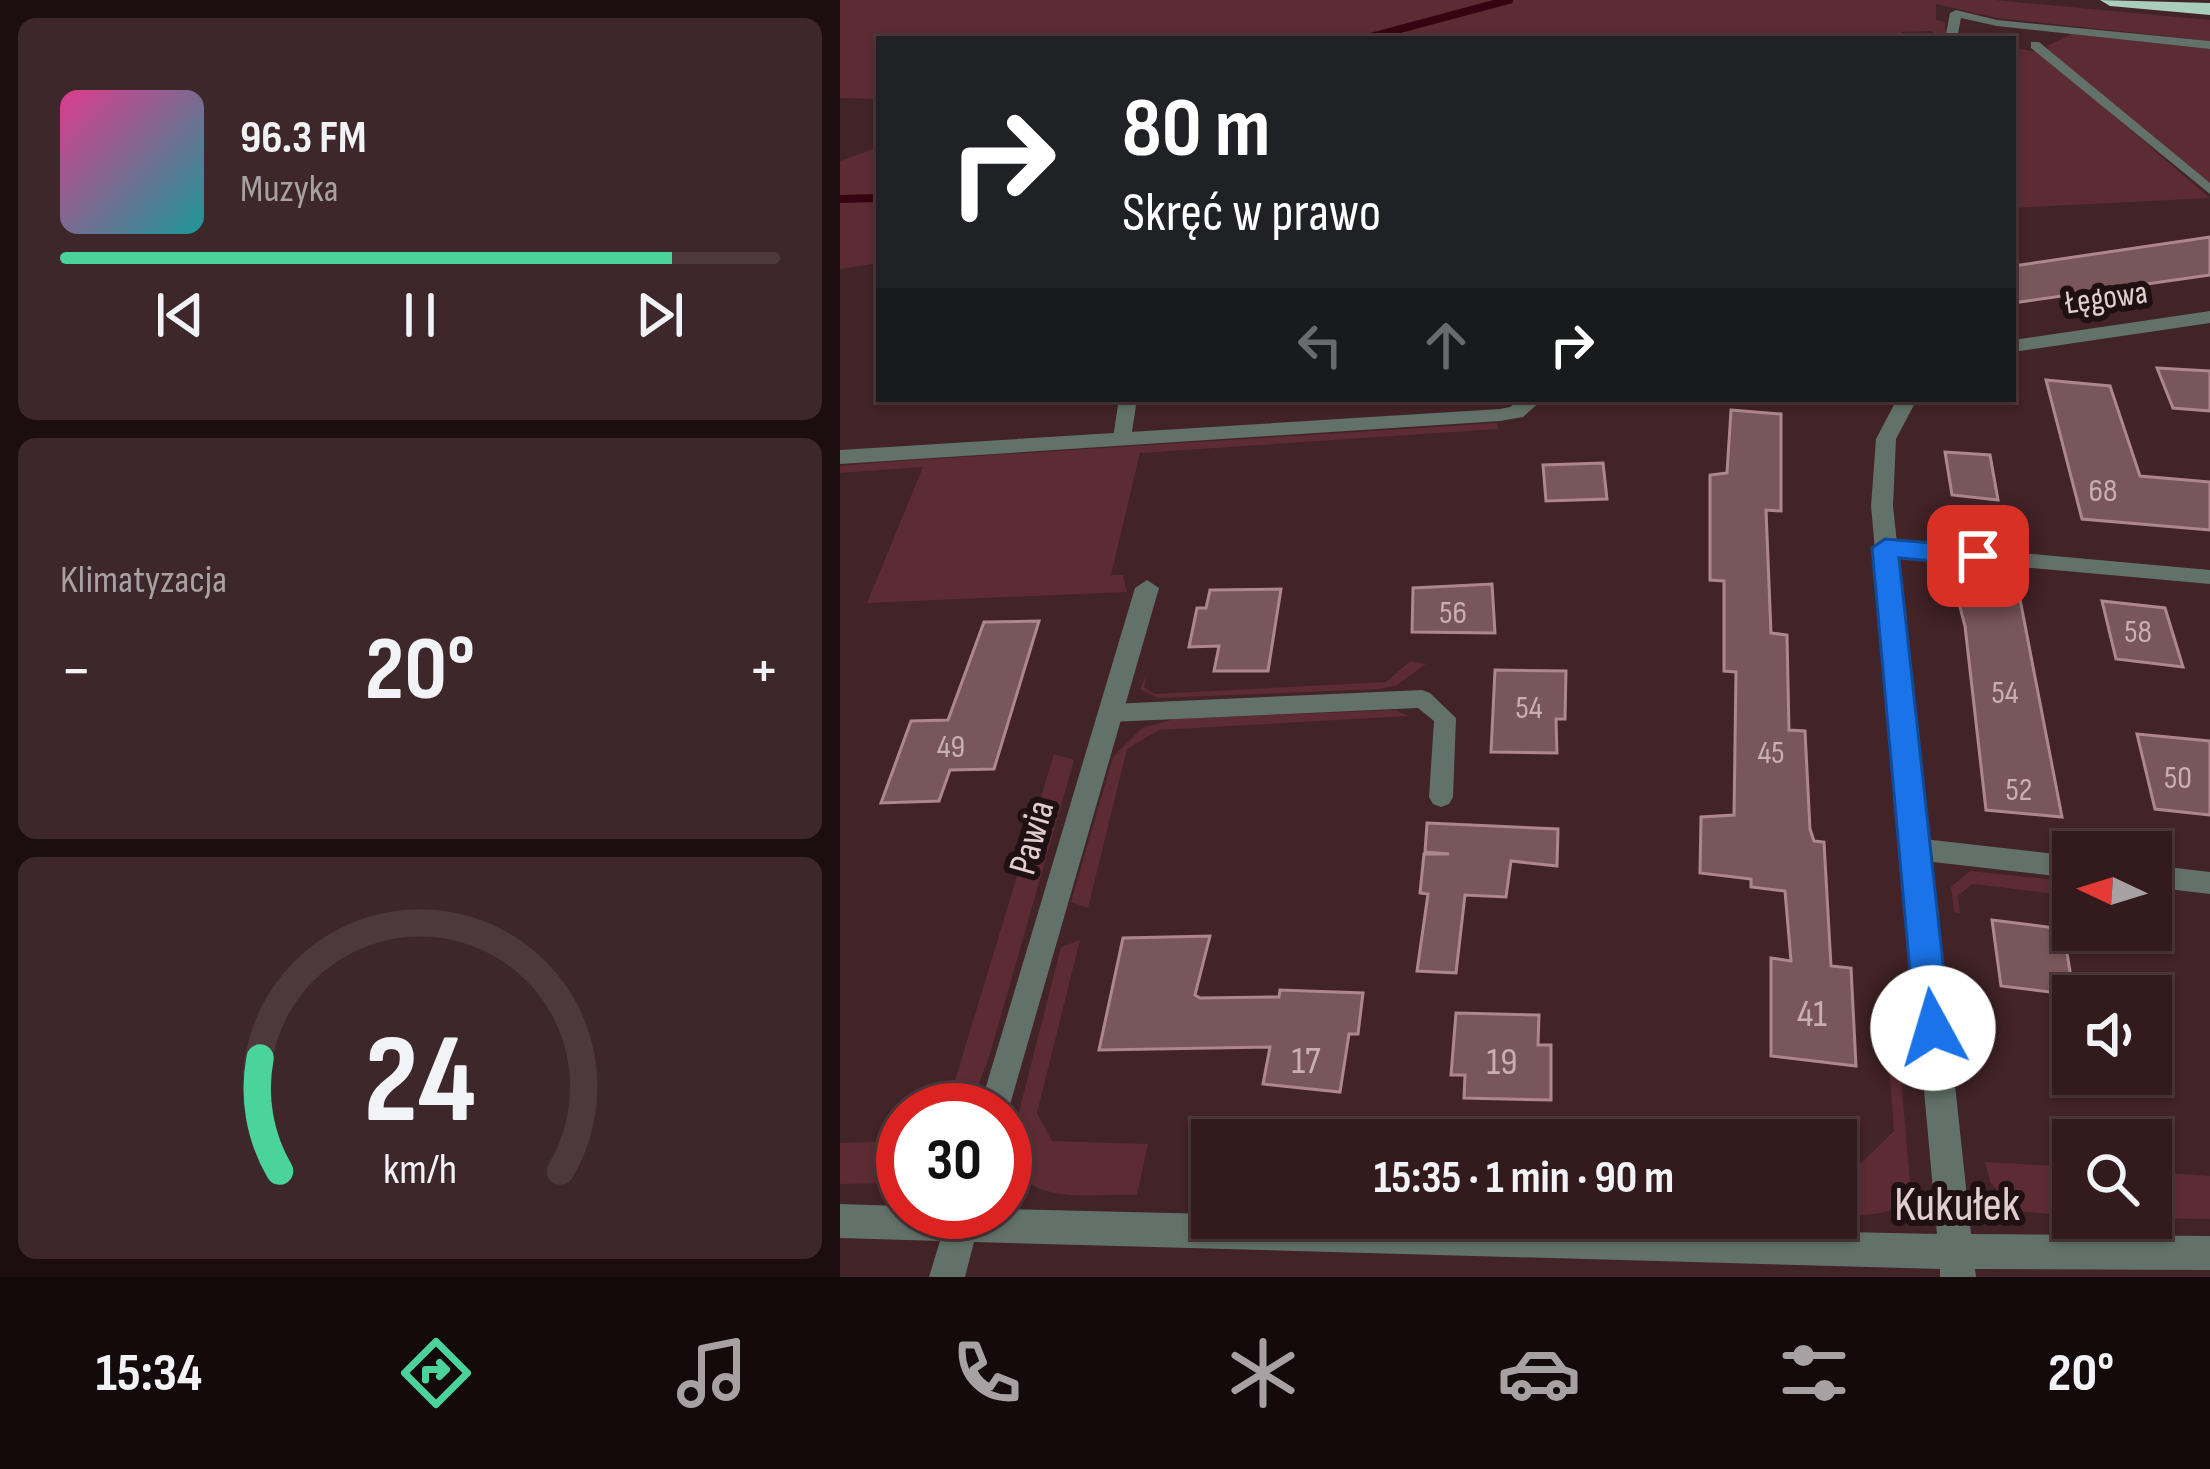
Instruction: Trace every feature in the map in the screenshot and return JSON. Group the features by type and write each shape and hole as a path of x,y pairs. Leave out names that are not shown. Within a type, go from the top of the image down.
{"highway":[{"path":"2110,0 2210,9"}],"street":[{"name":"Łęgowa","path":"2016,346 2210,317"},
{"path":"840,458 1501,415 1516,413 1530,402"},
{"path":"1905,402 1886,439 1885,548 1956,1264"},
{"name":"Pawia","path":"1003,1083 1147,588"},
{"name":"Kukułek","path":"840,1221 876,1220"},
{"name":"Kukułek","path":"1032,1220 1956,1264 2210,1252"},
{"path":"947,1277 958,1239"}],"lane":[{"path":"1952,36 1956,13 2054,29 2210,45"},
{"path":"2016,46 2035,45 2054,29"},
{"path":"2035,45 2210,190"},
{"path":"1122,437 1128,402"},
{"path":"1885,548 2210,577"},
{"path":"1111,713 1422,699 1445,718 1441,797"},
{"path":"1915,849 2052,865"},
{"path":"2172,878 2210,883"}],"shaded area":[{"path":"840,0 1995,0 2210,20 2210,41 1997,18 1936,4 1936,20 1945,22 1946,36 1931,31 1902,32 1904,36 876,36 876,99 840,98"},
{"path":"2072,34 2210,49 2210,186 2050,52 2047,46"},
{"path":"2016,48 2040,52 2210,198 2016,208"},
{"path":"876,148 876,263 840,269 840,161"},
{"path":"1497,423 1498,429 1140,453 1111,575 1123,575 1127,592 867,603 923,467 840,473 840,466 884,462"},
{"path":"1410,661 1426,664 1397,685 1380,689 1158,698 1140,689 1147,674 1144,687 1154,694 1386,682"},
{"path":"1395,710 1409,716 1159,730 1127,749 1088,908 1071,902 1113,757 1142,728 1174,719"},
{"path":"1054,754 1074,760 990,1054 979,1083 954,1083"},
{"path":"1970,871 2052,880 2052,894 1972,884 1958,896 1960,914 1954,912 1951,887"},
{"path":"1080,940 1037,1113 1052,1141 1148,1144 1137,1195 1062,1194 1032,1184 1032,1083 1026,1083 1061,947"},
{"path":"1888,1053 1899,1055 1911,1193 1888,1211 1857,1214 1857,1167 1894,1131"},
{"path":"876,1142 876,1183 840,1184 840,1143"},
{"path":"1985,1162 2052,1166 2052,1214 2016,1211 1990,1182"},
{"path":"2172,1173 2210,1176 2210,1219 2172,1218"}],"building":[{"path":"2210,237 2210,275 2016,303 2016,266"},
{"path":"2157,368 2210,371 2210,411 2173,408"},
{"path":"2046,380 2110,386 2140,476 2210,482 2210,530 2082,519"},
{"path":"1731,410 1781,414 1781,511 1766,510 1771,633 1787,635 1789,730 1805,731 1810,829 1814,841 1824,842 1831,966 1851,968 1856,1066 1771,1056 1771,958 1791,961 1785,891 1751,887 1751,879 1700,873 1701,817 1734,815 1736,672 1724,671 1724,581 1710,580 1710,475 1727,473"},
{"path":"1945,452 1990,455 1998,500 1952,495"},
{"path":"1603,463 1607,499 1546,501 1543,465"},
{"path":"1492,584 1495,633 1412,632 1413,588"},
{"path":"1955,588 2019,594 2062,817 1986,810 1965,626"},
{"path":"1281,589 1268,671 1214,671 1219,646 1189,647 1197,608 1206,608 1210,590"},
{"path":"2102,601 2165,608 2183,667 2116,659"},
{"path":"1039,621 994,769 950,770 939,801 881,803 911,721 948,720 984,622"},
{"path":"1495,670 1566,671 1565,719 1556,719 1557,753 1491,752"},
{"path":"2137,734 2210,741 2210,815 2155,809"},
{"path":"1427,823 1558,829 1557,866 1511,861 1506,897 1465,895 1456,973 1417,971 1428,894 1420,893 1424,854 1449,854 1425,852"},
{"path":"1992,920 2052,928 2052,951 2067,951 2071,975 2052,975 2052,992 2001,986"},
{"path":"1210,936 1195,995 1200,998 1279,997 1280,990 1363,993 1358,1034 1349,1034 1340,1092 1263,1084 1270,1047 1099,1050 1123,938"},
{"path":"1456,1013 1539,1015 1538,1045 1551,1045 1551,1100 1464,1098 1465,1075 1451,1075"}],"waterway":[{"path":"1374,36 1509,0"},
{"path":"840,199 876,198"}],"route":[{"path":"1933,1028 1885,548 1978,556"}]}
